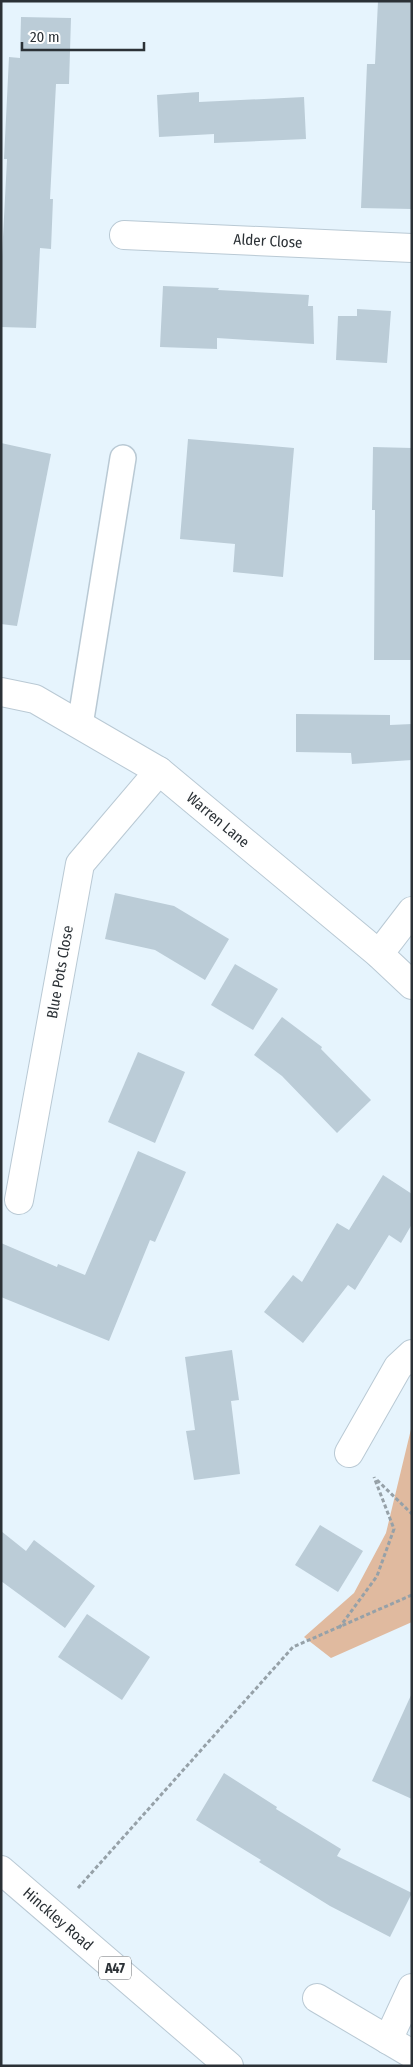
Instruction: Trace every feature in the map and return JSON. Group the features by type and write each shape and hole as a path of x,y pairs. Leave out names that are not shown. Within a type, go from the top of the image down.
{"street":[{"name":"Alder Close","path":"124,235 412,248"},
{"name":"Warren Lane","path":"1,692 35,699 160,771 379,954 412,985"},
{"name":"Blue Pots Close","path":"19,1200 80,864 160,771"},
{"path":"379,954 412,911"},
{"path":"349,1453 398,1367 412,1354"},
{"name":"Hinckley Road","path":"1,1870 229,2066"},
{"path":"388,2040 412,1988"},
{"path":"317,1998 412,2054"}],"lane":[{"path":"80,725 123,458"}],"path":[{"path":"349,1453 412,1514"},
{"path":"338,1628 377,1576 394,1530 376,1479"},
{"path":"54,1915 293,1647 412,1595"}],"shaded area":[{"path":"412,1425 412,1622 331,1658 304,1637 354,1593 386,1533"}],"building":[{"path":"378,1 412,1 412,209 361,208 367,64 375,64"},
{"path":"21,17 71,18 69,84 56,84 50,199 53,199 51,249 40,248 36,328 1,327 1,276 7,159 4,159 9,57 20,58"},
{"path":"199,92 199,102 304,97 306,139 214,143 214,134 159,137 157,95"},
{"path":"163,286 309,295 308,306 313,306 314,344 217,338 217,349 160,347"},
{"path":"357,309 391,311 387,363 336,360 338,316 357,316"},
{"path":"188,439 294,448 283,577 233,572 235,544 180,539"},
{"path":"1,443 51,454 17,626 1,624"},
{"path":"373,447 412,448 412,660 374,660 375,510 372,510"},
{"path":"296,714 390,715 390,725 412,724 412,760 352,764 351,753 296,752"},
{"path":"115,893 174,906 229,939 205,980 155,950 105,939"},
{"path":"235,964 278,989 253,1030 211,1005"},
{"path":"282,1017 322,1047 321,1049 371,1100 337,1133 282,1076 254,1055"},
{"path":"138,1052 185,1072 155,1143 108,1122"},
{"path":"138,1151 186,1172 155,1242 150,1240 109,1341 1,1297 1,1243 57,1267 58,1264 85,1275"},
{"path":"383,1175 412,1194 412,1224 401,1243 389,1235 355,1290 348,1285 303,1343 264,1312 293,1275 302,1282 337,1223 349,1230"},
{"path":"232,1350 239,1400 231,1401 240,1474 194,1480 186,1431 195,1430 185,1357"},
{"path":"320,1525 363,1551 338,1592 295,1565"},
{"path":"1,1531 26,1551 34,1540 95,1586 65,1628 1,1581"},
{"path":"87,1614 150,1657 122,1700 58,1657"},
{"path":"412,1693 412,1799 372,1781"},
{"path":"224,1773 277,1807 276,1809 341,1849 337,1856 412,1893 390,1937 330,1906 196,1820"}]}
